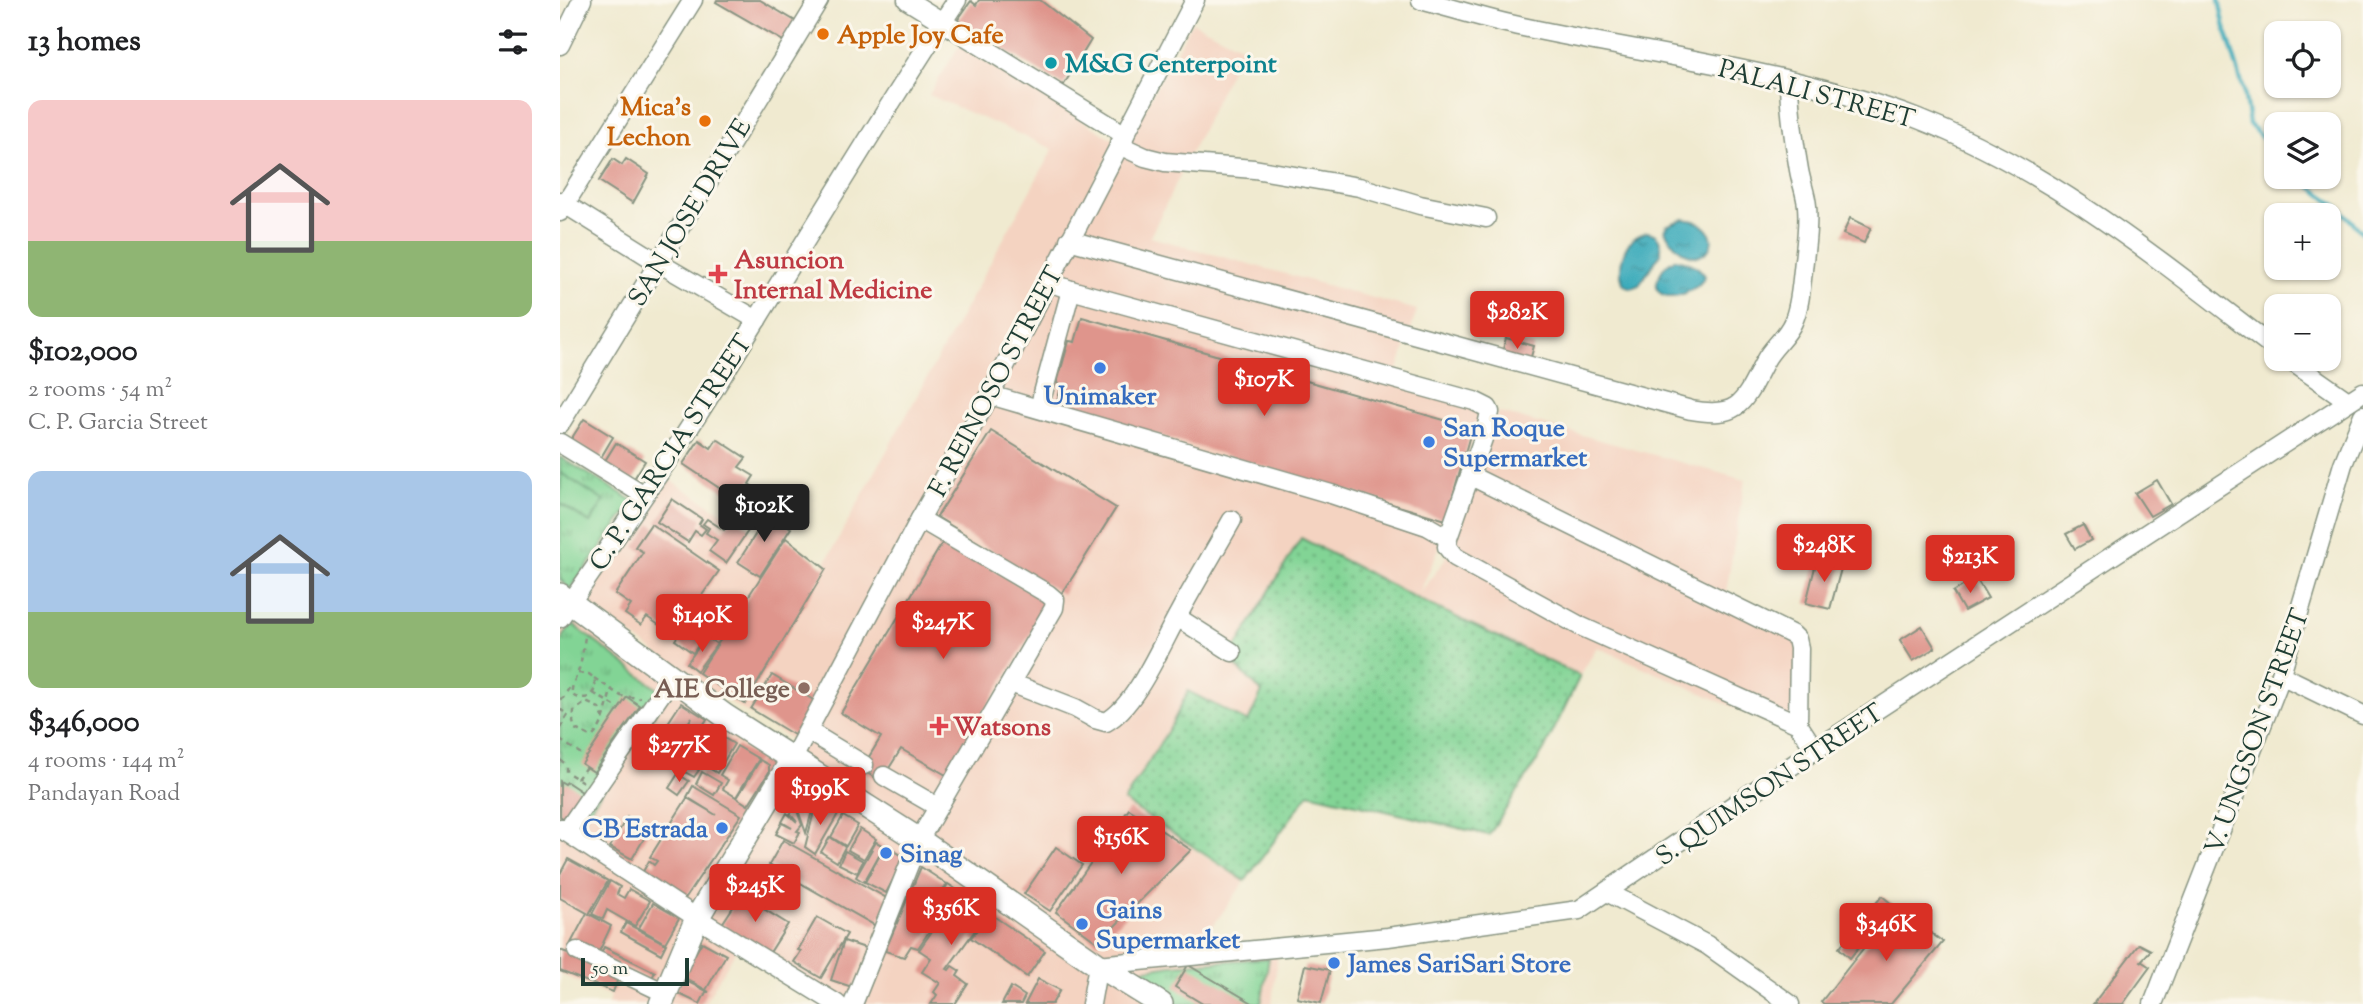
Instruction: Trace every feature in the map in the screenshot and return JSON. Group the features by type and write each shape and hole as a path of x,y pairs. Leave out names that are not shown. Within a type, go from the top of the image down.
{"main road":[{"path":"564,606 792,760 919,840 1098,965 1161,1004"},
{"path":"663,998 697,918 792,760"}],"street":[{"path":"560,45 582,0"},
{"path":"693,0 562,206 757,320"},
{"name":"SAN JOSE DRIVE","path":"560,424 819,0"},
{"path":"907,0 1145,157 1165,162 1254,169 1346,185 1420,205 1486,218"},
{"name":"C. P. GARCIA STREET","path":"564,606 644,495 957,0"},
{"name":"F. REINOSO STREET","path":"792,760 920,519 990,395 1195,0"},
{"name":"PALALI STREET","path":"1421,0 1480,8 1521,27 1789,80 1919,120 2004,160 2096,213 2264,340"},
{"path":"1069,240 1678,407 1713,414 1723,413 1731,410 1744,398 1765,359 1794,321 1801,286 1807,209 1789,99 1789,80"},
{"path":"1049,282 1483,405 1490,412 1471,477 1448,538 1447,547 1455,556 1580,626 1798,724 1815,750"},
{"path":"1039,408 1071,290"},
{"path":"2310,371 2356,396"},
{"path":"990,395 1374,508 1427,526 1448,538"},
{"name":"S. QUIMSON STREET","path":"1098,965 1388,937 1579,910 1815,750 2356,396"},
{"name":"V. UNGSON STREET","path":"2153,1004 2281,675 2343,464 2363,415"},
{"path":"560,443 644,495"},
{"path":"1471,477 1793,635 1799,648 1798,724"},
{"path":"852,1004 919,840 1054,608 1055,600 1048,594 920,519"},
{"path":"1011,683 1075,708 1095,719 1106,722 1116,716 1150,669 1232,520"},
{"path":"1177,617 1232,652"},
{"path":"2281,675 2363,715"},
{"path":"671,678 596,789 563,830 697,918 837,1004"},
{"path":"808,731 864,765"},
{"path":"884,776 938,807"},
{"path":"1607,892 1707,945 1790,1004"},
{"path":"577,951 663,998"},
{"path":"1091,1004 1098,965"}],"path":[{"path":"560,699 578,673 585,637"},
{"path":"578,673 589,674 621,696 645,698"},
{"path":"594,678 596,688 593,693 574,711 575,729 592,737 600,730 611,691"},
{"path":"571,685 572,693 599,708 604,719"},
{"path":"593,693 620,709"},
{"path":"560,709 573,718"},
{"path":"560,728 568,715"},
{"path":"595,734 600,738"},
{"path":"560,740 586,757"},
{"path":"560,760 566,764 566,772 596,789"},
{"path":"577,779 586,767"}],"shaded area":[{"path":"1192,22 1242,47 1150,237 1417,310 1394,382 1482,407 1446,532 1419,594 1444,561 1498,412 1745,480 1725,598 1801,639 1795,734 1597,647 1580,676 1416,598 1301,539 1229,659 1263,692 1248,722 1188,691 1172,724 1124,800 1205,857 1245,881 1197,948 1279,943 1272,1004 837,1004 739,945 704,1004 608,1004 611,996 560,974 560,618 570,604 791,760"},
{"path":"959,46 1116,141 916,519 792,740 691,678 581,599 664,476 819,574 1053,149 929,95"}],"green space":[{"path":"560,457 634,501 570,590 560,579"},
{"path":"561,473 604,501 590,523 560,503"},
{"path":"1301,538 1416,598 1580,676 1544,750 1489,835 1309,793 1245,881 1124,801 1172,724 1188,691 1248,722 1262,692 1229,659"},
{"path":"572,624 667,696 574,832 560,823 560,642"},
{"path":"1269,958 1261,1004 1170,1004 1122,973 1172,965"}],"water":[{"path":"1683,219 1700,224 1709,232 1712,241 1708,250 1701,255 1691,255 1678,248 1665,231 1666,226"},
{"path":"1646,232 1658,238 1661,253 1639,285 1631,288 1624,285 1622,280 1623,257 1632,240"},
{"path":"1676,259 1699,269 1705,276 1691,290 1672,296 1664,295 1657,284 1660,274 1666,265"}],"building":[{"path":"760,0 797,22 785,42 716,2"},
{"name":"M&G Centerpoint","path":"979,0 1040,0 1091,40 1063,86 957,21 971,1 976,5"},
{"path":"613,159 622,165 626,159 649,174 633,203 599,181"},
{"path":"1850,218 1871,228 1864,243 1843,234"},
{"path":"1082,317 1472,428 1446,520 1056,405 1062,385 1057,383 1069,341 1075,342"},
{"path":"1506,338 1534,346 1529,364 1501,357"},
{"path":"584,419 613,437 600,459 570,441"},
{"path":"991,431 1116,508 1062,594 937,517"},
{"path":"717,439 746,458 739,467 754,476 749,484 753,487 742,503 683,464 699,440 711,448"},
{"path":"616,443 645,461 632,482 603,464"},
{"path":"2157,480 2171,504 2150,516 2135,493"},
{"path":"672,499 702,519 699,524 706,529 701,535 695,531 688,542 657,522"},
{"path":"764,511 791,528 760,576 738,562 762,524 757,521"},
{"path":"734,517 750,528 726,563 709,551 717,540 706,533 709,528 703,524 707,519 724,530"},
{"path":"651,524 719,571 674,635 647,617 641,625 625,614 631,605 615,594 643,552 635,547"},
{"path":"2083,525 2091,540 2075,549 2066,534"},
{"path":"786,538 826,569 745,704 699,673"},
{"path":"944,540 1049,603 946,775 901,749 881,781 861,770 881,737 841,713"},
{"path":"1817,559 1842,565 1830,609 1806,603"},
{"path":"1976,578 1988,598 1964,611 1953,592"},
{"path":"695,612 713,625 693,653 675,640"},
{"path":"1922,626 1935,648 1913,661 1900,640"},
{"path":"706,637 717,644 697,671 687,663"},
{"path":"772,675 815,701 794,735 751,709"},
{"path":"627,697 640,706 594,772 582,764"},
{"path":"681,703 707,719 684,756 673,750 692,717 668,753 654,744"},
{"path":"705,725 723,736 707,761 689,750"},
{"path":"724,738 734,744 717,773 706,766"},
{"path":"737,746 759,759 736,797 723,789 728,780 720,775"},
{"path":"760,760 769,765 769,772 748,805 737,798"},
{"path":"686,762 699,770 694,777 681,770"},
{"path":"702,772 721,783 714,795 696,784"},
{"path":"678,774 689,781 679,795 669,788"},
{"path":"560,781 565,784 567,782 582,792 565,820 560,816"},
{"path":"693,786 741,815 684,900 641,875 649,861 654,865 657,861 650,857 687,798 716,815 687,797"},
{"path":"814,804 806,833 798,810"},
{"path":"816,804 838,814 815,854 805,847"},
{"path":"796,808 802,825 797,831 800,832 794,843 776,834 782,823 792,828 782,822 787,813 797,822 790,814"},
{"path":"1129,809 1191,850 1098,943 1056,912"},
{"path":"843,816 858,825 846,846 831,837"},
{"path":"627,817 649,830 632,859 610,847"},
{"path":"860,829 876,839 864,859 848,850"},
{"path":"830,837 845,847 837,862 821,852"},
{"path":"783,840 890,900 876,926 769,865"},
{"path":"876,842 884,846 864,882 856,877"},
{"path":"885,846 905,857 886,893 865,882"},
{"path":"1056,847 1082,865 1050,911 1024,894"},
{"path":"845,851 863,861 857,873 839,864"},
{"path":"568,859 608,881 589,914 611,926 597,956 571,943 587,913 560,898 560,874"},
{"path":"921,867 947,884 930,913 948,884 957,890 918,948 911,946 904,957 885,951"},
{"path":"610,881 620,887 617,894 624,898 629,889 650,901 635,926 607,910 603,919 592,914"},
{"path":"959,892 989,911 947,969 952,966 960,971 957,976 968,984 955,1004 931,1004 940,983 922,972 931,958 919,950"},
{"path":"741,895 788,924 769,954 722,924"},
{"path":"1882,896 1893,905 1850,958 1839,948"},
{"path":"653,903 679,918 665,943 639,928"},
{"path":"1896,907 1943,942 1891,1004 1821,1002"},
{"path":"989,913 1045,951 1027,977 971,938"},
{"path":"817,917 847,934 821,978 794,962"},
{"path":"626,923 666,944 661,954 621,932"},
{"path":"844,941 865,948 852,987 831,980"},
{"path":"702,942 726,955 706,990 682,976"},
{"path":"2139,944 2151,950 2141,961 2150,967 2123,1004 2093,1004"},
{"path":"604,947 655,972 651,980 600,956"},
{"path":"560,950 620,973 613,992 560,971"},
{"path":"1188,965 1254,1004 1203,1004 1175,987"},
{"path":"1305,965 1330,970 1321,1003 1297,998"},
{"path":"682,979 709,992 706,992 700,1004 675,992"},
{"path":"1038,979 1060,990 1052,1004 1025,1004"},
{"path":"1011,987 1025,996 1021,1004 1002,1004"}],"waterway":[{"path":"2219,0 2244,90 2249,124 2264,140"},
{"path":"2314,189 2338,207 2363,233"}],"place":[{"name":"Apple Joy Cafe","path":"823,34"},
{"name":"M&G Centerpoint","path":"1051,63"},
{"name":"Mica's Lechon","path":"705,121"},
{"name":"Asuncion Internal Medicine","path":"718,274"},
{"name":"Unimaker","path":"1100,368"},
{"name":"San Roque Supermarket","path":"1429,442"},
{"name":"AIE College","path":"804,688"},
{"name":"Watsons","path":"939,726"},
{"name":"CB Estrada","path":"722,828"},
{"name":"Sinag","path":"886,853"},
{"name":"Gains Supermarket","path":"1082,924"},
{"name":"James SariSari Store","path":"1334,963"}]}
